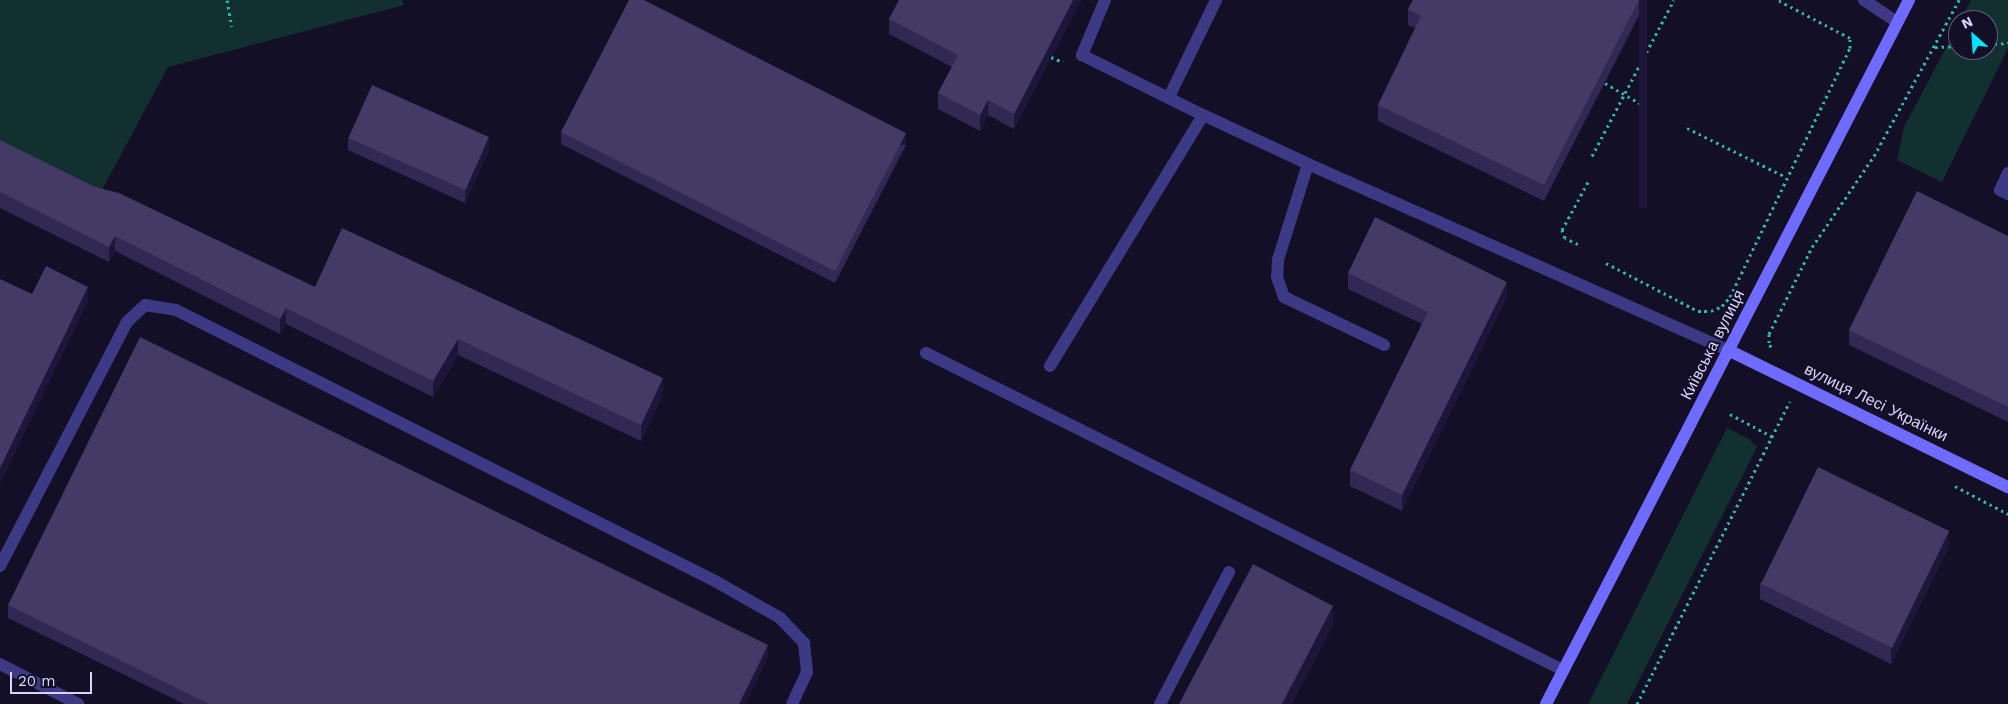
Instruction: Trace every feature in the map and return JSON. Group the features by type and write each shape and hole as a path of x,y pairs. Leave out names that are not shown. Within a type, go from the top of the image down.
{"main road":[{"name":"Київська вулиця","path":"1546,704 1909,0"},
{"name":"вулиця Лесі Українки","path":"1728,350 1799,383 2008,487"}],"lane":[{"path":"1105,0 1082,55 1308,164 1728,350"},
{"path":"1169,97 1216,0"},
{"path":"1864,0 1898,22"},
{"path":"1050,366 1203,115"},
{"path":"1308,164 1278,260 1277,278 1284,297 1384,345"},
{"path":"2008,172 2000,190 2008,194"},
{"path":"0,566 127,322 145,305 176,310 715,581 780,618 804,643 807,672 792,704"},
{"path":"926,353 1564,670"},
{"path":"1160,704 1229,572"},
{"path":"0,664 78,704"}],"path":[{"path":"227,0 232,27"},
{"path":"1592,156 1674,0"},
{"path":"1606,263 1698,311 1711,311 1722,306 1730,297 1786,177 1850,48 1850,38 1778,0"},
{"path":"1772,348 1769,343 1769,334 1812,247 1874,156 1959,0"},
{"path":"1935,47 1948,46"},
{"path":"1605,83 1646,107"},
{"path":"1687,128 1786,177"},
{"path":"1578,244 1565,238 1562,230 1588,182"},
{"path":"1637,704 1799,383"},
{"path":"1791,401 1800,405"},
{"path":"1730,414 1773,437"},
{"path":"1947,482 2008,514"}],"green space":[{"path":"0,0 402,0 404,5 168,67 95,203 0,155"},
{"path":"1971,0 2008,0 2008,48 1942,182 1897,160 1904,127 1948,44 1948,60 1998,60 1998,10 1966,10"},
{"path":"1727,428 1749,439 1757,447 1627,704 1588,704"}],"building":[{"path":"629,0 644,0 906,133 835,271 561,132"},
{"path":"899,0 1073,0 1014,114 988,100 980,115 938,93 958,55 889,19"},
{"path":"1413,0 1639,0 1544,185 1378,105 1421,16 1408,9"},
{"path":"372,85 489,137 465,190 348,138"},
{"path":"0,140 95,187 119,193 315,287 342,228 663,378 641,425 458,339 433,381 286,308 280,319 115,236 109,247 0,192"},
{"path":"1917,191 2008,236 2008,407 1849,330"},
{"path":"1375,217 1507,282 1402,495 1350,470 1428,312 1348,273"},
{"path":"46,266 88,287 0,468 0,279 32,294"},
{"path":"140,337 768,645 739,704 209,704 8,605"},
{"path":"1818,467 1949,531 1892,648 1761,584"},
{"path":"1253,564 1333,606 1282,704 1179,704"}]}
